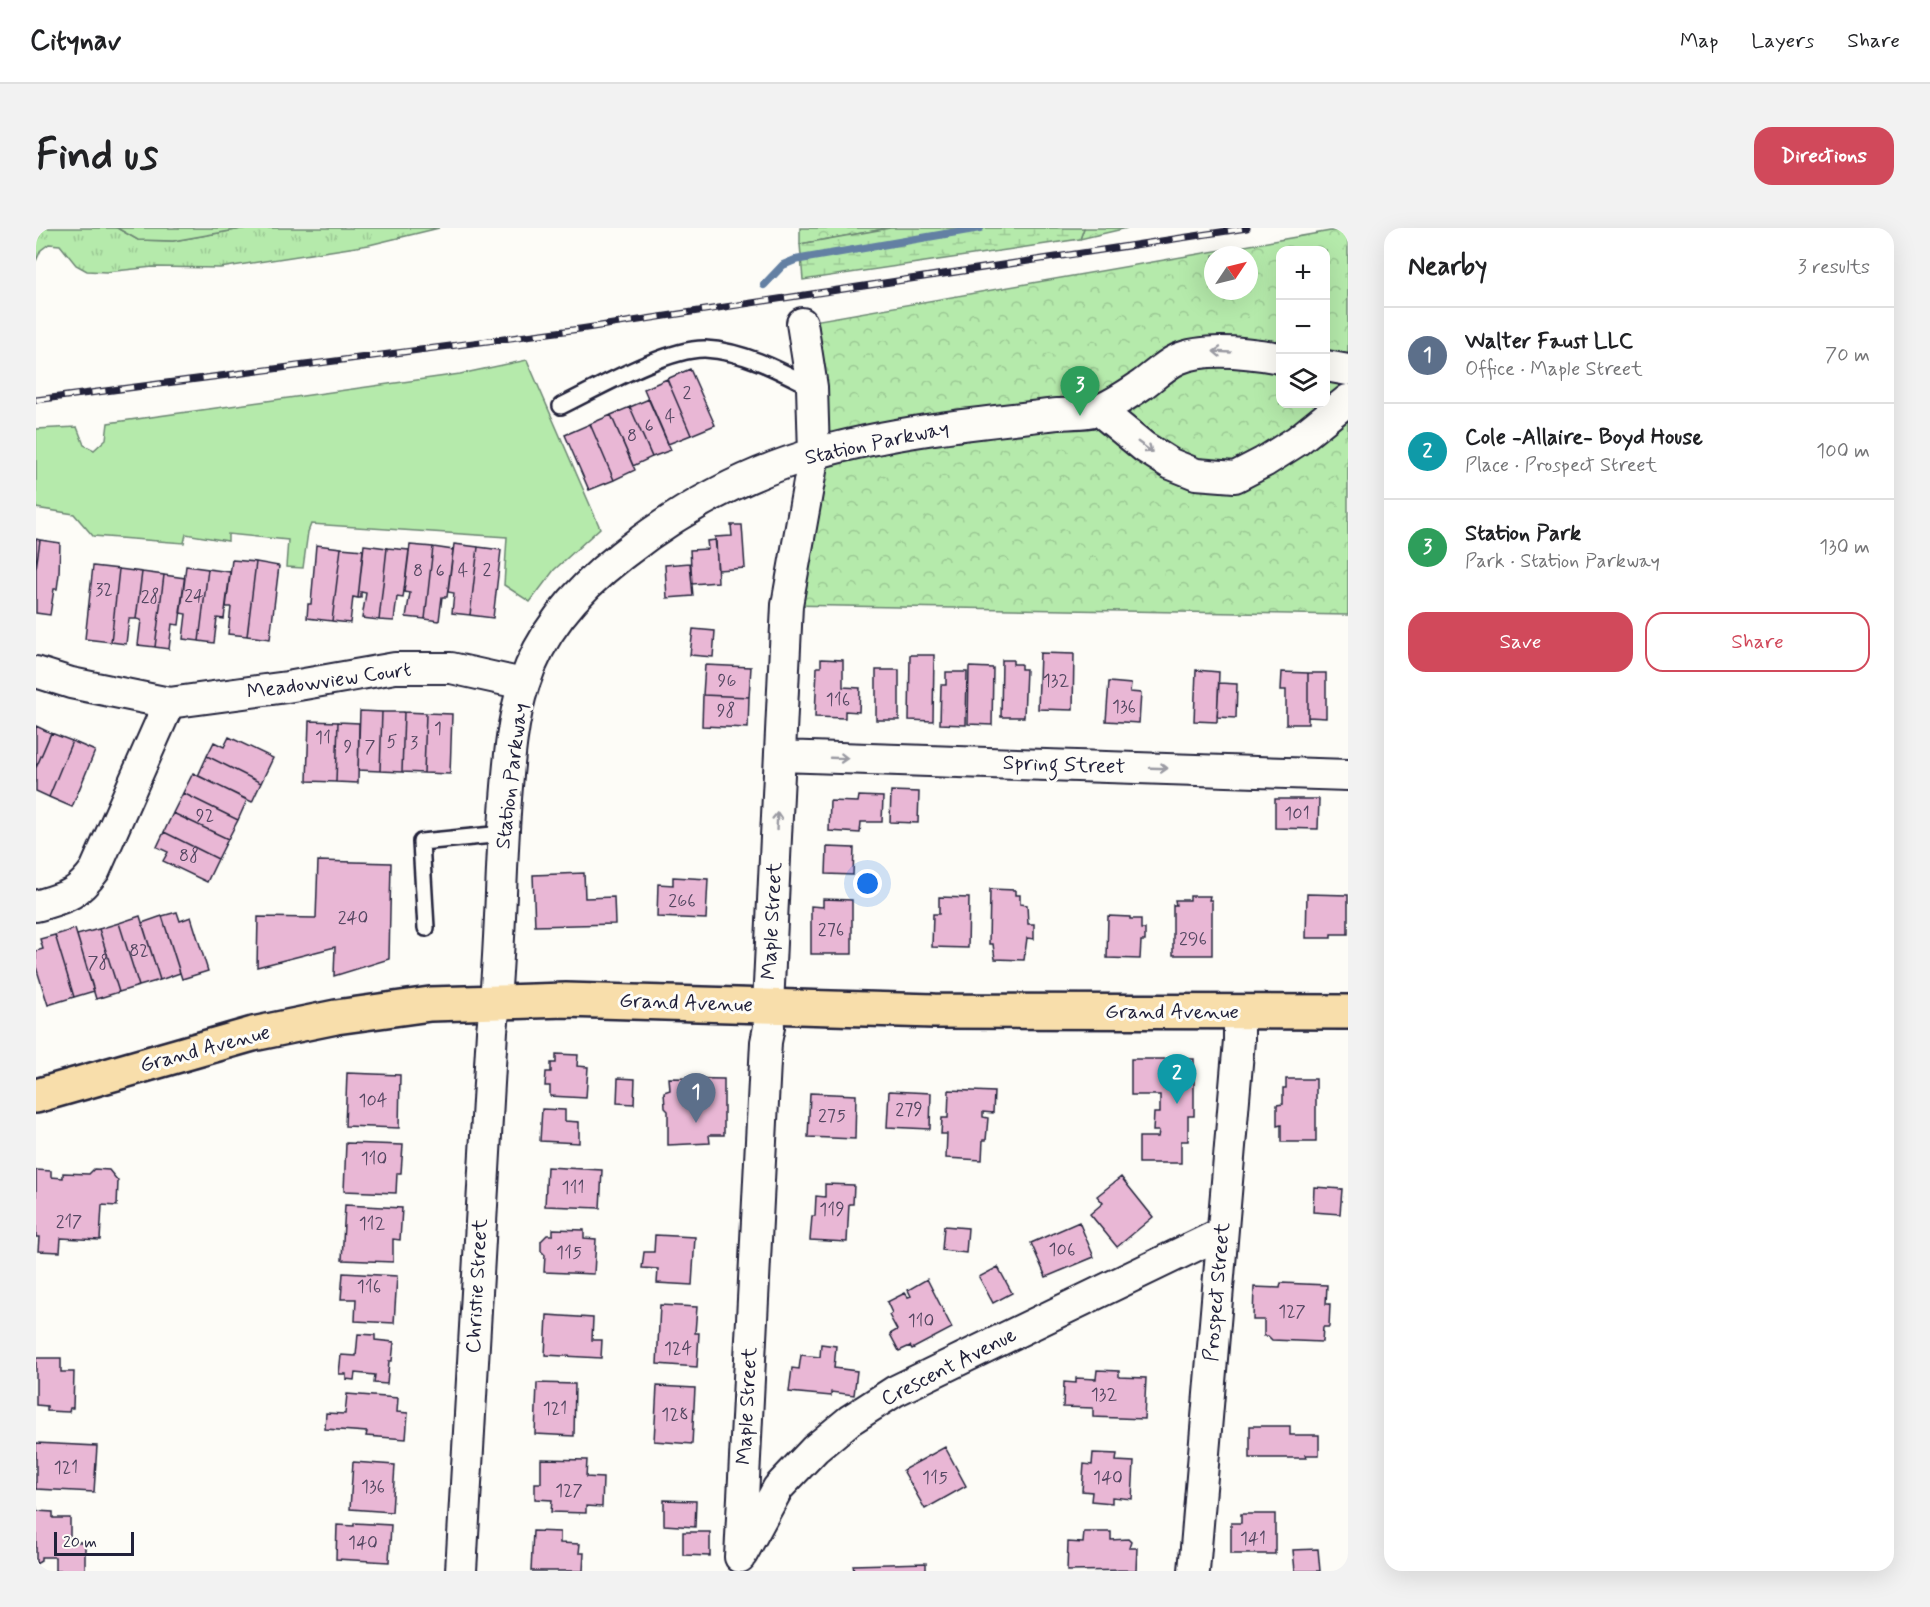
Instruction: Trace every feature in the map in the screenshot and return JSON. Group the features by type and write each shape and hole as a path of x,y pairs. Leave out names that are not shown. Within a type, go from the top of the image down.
{"main road":[{"name":"Grand Avenue","path":"36,1096 254,1034 324,1020 430,1004 566,1000 934,1011 1348,1012"}],"street":[{"name":"Maple Street","path":"739,1564 766,1042 769,1027 768,1006 787,604 814,454 812,387 802,323"},
{"name":"Station Parkway","path":"496,1001 503,834 514,728 524,684 543,637 575,596 618,558 680,514 720,492 814,454 905,434 984,422 1099,410 1139,387 1178,359 1214,351 1276,357"},
{"path":"1330,367 1348,370"},
{"path":"1099,410 1144,447 1171,464 1196,474 1235,477 1297,441 1348,400"},
{"name":"Meadowview Court","path":"36,672 71,683 169,703 287,687 395,668 451,668 524,684"},
{"path":"36,906 69,896 84,885 95,870 169,703"},
{"name":"Spring Street","path":"780,756 1348,775"},
{"name":"Christie Street","path":"461,1571 492,1031 496,1001"},
{"name":"Prospect Street","path":"1194,1571 1239,1040 1239,1012"},
{"name":"Crescent Avenue","path":"739,1564 778,1488 814,1449 850,1419 896,1391 1222,1233"}],"lane":[{"path":"561,406 649,364 681,352 704,349 745,357 812,387"},
{"path":"426,928 421,842 503,834"}],"green space":[{"path":"36,228 117,228 138,240 173,241 247,228 439,228 369,245 220,268 153,267 106,272 87,271 76,265 60,245 49,244 41,250 36,261"},
{"path":"117,228 247,228 173,241 138,240"},
{"path":"800,228 890,228 800,244"},
{"path":"890,228 1084,228 1080,239 803,280 800,244"},
{"path":"1084,228 1127,228 1080,239"},
{"path":"1348,228 1348,615 787,605 814,454 802,323 1204,253 1204,300 1258,300 1258,246 1245,246"},
{"path":"527,360 600,528 554,570 530,602 504,585 507,537 311,524 303,568 286,567 288,540 228,534 228,541 186,534 184,543 93,536 74,514 36,508 36,429 77,427 84,445 94,450 106,439 108,423 460,374"}],"building":[{"path":"690,369 715,425 691,435 667,379"},
{"path":"667,379 691,435 668,444 644,389"},
{"path":"649,399 671,450 652,457 630,407"},
{"path":"630,407 652,457 633,466 611,415"},
{"path":"611,415 635,470 614,480 590,424"},
{"path":"590,424 614,480 589,490 565,435"},
{"path":"731,525 742,525 745,568 718,570 715,537 732,536"},
{"path":"36,539 40,540 36,569"},
{"path":"40,540 60,543 57,589 54,589 50,615 36,613 36,569"},
{"path":"716,540 718,582 692,584 690,550 708,549 707,541"},
{"path":"454,544 478,547 470,615 452,613 454,593 448,592"},
{"path":"316,545 341,548 332,621 307,618 308,604 311,604"},
{"path":"364,545 387,548 379,620 362,618 366,593 361,592 361,598 358,598"},
{"path":"410,545 433,547 425,619 406,617 410,593 404,592"},
{"path":"433,547 453,550 447,597 442,597 439,621 425,619"},
{"path":"478,547 501,550 493,618 470,615"},
{"path":"341,548 363,550 358,598 353,597 350,623 332,621"},
{"path":"387,548 409,550 403,598 397,597 394,621 379,620"},
{"path":"232,560 256,562 247,636 228,634 231,607 226,607"},
{"path":"256,562 279,566 270,639 247,636"},
{"path":"690,563 693,596 667,598 665,565"},
{"path":"93,566 119,569 111,642 85,639"},
{"path":"186,566 208,569 199,641 183,639 186,614 180,613"},
{"path":"119,569 142,572 136,619 129,619 126,644 111,642"},
{"path":"208,569 230,572 224,619 217,618 214,643 199,641"},
{"path":"142,572 164,575 155,647 138,645 141,620 136,619"},
{"path":"164,575 185,578 179,625 172,624 169,649 155,647"},
{"path":"693,629 715,631 713,657 690,655"},
{"path":"1040,653 1074,654 1073,710 1038,709"},
{"path":"910,655 934,655 933,721 909,720"},
{"path":"821,659 843,660 843,687 860,688 859,712 845,711 845,718 815,717 817,667 821,667"},
{"path":"1002,660 1013,660 1013,664 1021,664 1021,669 1026,669 1024,717 1001,717"},
{"path":"705,665 751,667 749,697 703,695"},
{"path":"969,667 993,668 992,725 968,724"},
{"path":"876,670 899,670 899,720 876,720"},
{"path":"1196,670 1219,672 1217,722 1194,721"},
{"path":"946,672 967,672 966,725 940,724 941,685 946,685"},
{"path":"1282,672 1308,673 1308,724 1286,724 1286,690 1281,690"},
{"path":"1308,673 1326,673 1326,718 1308,717"},
{"path":"1109,682 1131,684 1130,692 1141,693 1139,723 1106,721"},
{"path":"1219,683 1237,684 1236,718 1217,717"},
{"path":"703,695 749,697 748,728 702,726"},
{"path":"360,711 382,712 380,771 358,770"},
{"path":"382,712 404,712 402,772 380,771"},
{"path":"404,712 426,713 424,773 402,772"},
{"path":"426,713 452,714 450,774 424,773"},
{"path":"309,721 338,722 336,782 307,781"},
{"path":"338,722 359,723 358,783 336,782"},
{"path":"36,726 51,733 36,768"},
{"path":"51,733 72,741 49,797 36,791 36,768"},
{"path":"229,737 273,758 261,783 207,756 214,742 224,747"},
{"path":"72,741 95,751 72,807 49,797"},
{"path":"207,756 261,783 252,802 198,776"},
{"path":"193,773 247,800 238,820 183,793"},
{"path":"891,791 919,792 918,823 890,822"},
{"path":"183,793 238,820 228,839 173,813"},
{"path":"859,796 883,797 882,822 861,822 860,833 829,831 830,801 858,802"},
{"path":"1275,799 1319,799 1318,829 1275,828"},
{"path":"173,813 228,839 218,859 164,832"},
{"path":"164,832 218,859 207,882 163,861 168,852 157,847"},
{"path":"827,847 854,848 853,875 826,874"},
{"path":"318,861 391,863 389,959 334,976 335,947 257,967 258,917 316,918"},
{"path":"584,873 585,898 614,897 615,924 535,926 533,875"},
{"path":"673,877 708,879 706,919 657,917 658,884 673,885"},
{"path":"990,889 1015,890 1015,895 1020,895 1020,904 1027,905 1028,924 1034,924 1034,939 1027,938 1024,960 995,959 993,944 989,944"},
{"path":"1307,894 1348,895 1348,934 1331,934 1331,938 1306,938"},
{"path":"1190,896 1210,896 1209,900 1212,900 1212,955 1173,955 1173,905 1176,905 1175,900 1190,900"},
{"path":"939,897 969,898 968,948 932,947 933,914 939,914"},
{"path":"823,899 852,900 852,954 811,954 811,906 823,907"},
{"path":"177,912 180,921 191,917 208,971 182,979 162,916"},
{"path":"140,916 160,980 139,986 119,923"},
{"path":"162,916 180,973 160,980 142,923"},
{"path":"1108,916 1141,919 1141,929 1145,929 1145,941 1141,941 1140,959 1107,958"},
{"path":"119,923 139,986 119,992 99,929"},
{"path":"75,929 94,991 74,997 55,935"},
{"path":"99,929 119,992 96,999 77,935"},
{"path":"55,935 74,997 48,1005 36,967 36,951 43,949 40,939"},
{"path":"556,1054 578,1055 577,1066 588,1067 586,1098 550,1096 550,1086 545,1086 546,1072 551,1072 551,1063 556,1063"},
{"path":"1131,1059 1194,1059 1194,1116 1188,1116 1188,1141 1181,1141 1181,1163 1139,1163 1139,1137 1158,1137 1159,1131 1153,1131 1154,1113 1160,1113 1160,1095 1131,1095"},
{"path":"347,1073 400,1075 399,1128 345,1126"},
{"path":"618,1078 635,1079 634,1104 617,1103"},
{"path":"669,1078 724,1079 724,1135 709,1135 710,1143 668,1145 668,1111 665,1108 664,1092 670,1090"},
{"path":"1286,1079 1316,1079 1316,1142 1281,1142 1281,1125 1277,1126 1277,1105 1283,1104 1283,1088 1286,1088"},
{"path":"949,1090 994,1092 993,1113 983,1112 983,1117 988,1118 986,1140 983,1140 982,1160 946,1158 947,1134 941,1134 942,1118 948,1118"},
{"path":"889,1091 931,1093 930,1129 887,1127"},
{"path":"810,1093 856,1095 855,1139 808,1137"},
{"path":"542,1109 565,1110 565,1121 579,1122 579,1143 540,1141"},
{"path":"346,1143 403,1145 401,1173 397,1173 396,1193 344,1191"},
{"path":"547,1167 602,1170 600,1208 545,1206"},
{"path":"94,1169 109,1170 118,1181 117,1206 102,1205 100,1240 61,1238 60,1252 38,1251 36,1170 51,1171 51,1177 63,1178 63,1173 89,1174"},
{"path":"1121,1177 1153,1217 1117,1247 1090,1214 1103,1203 1097,1196"},
{"path":"825,1184 854,1185 853,1204 849,1204 847,1242 810,1240 816,1196 825,1197"},
{"path":"1314,1187 1342,1189 1340,1214 1313,1212"},
{"path":"345,1205 402,1208 400,1240 393,1239 393,1262 342,1260"},
{"path":"1079,1222 1094,1257 1046,1277 1031,1243"},
{"path":"944,1226 968,1228 966,1253 942,1250"},
{"path":"553,1229 584,1230 584,1238 596,1239 594,1274 544,1272 545,1255 541,1251 541,1241 547,1235 553,1235"},
{"path":"655,1235 695,1237 692,1285 657,1283 658,1269 642,1268 644,1252 654,1252"},
{"path":"998,1267 1012,1293 993,1303 979,1277"},
{"path":"343,1273 397,1276 394,1323 355,1321 356,1299 341,1299"},
{"path":"927,1279 952,1328 912,1349 910,1346 899,1351 890,1334 897,1330 889,1315 892,1313 887,1302 905,1293 908,1297 911,1296 908,1290"},
{"path":"1281,1283 1327,1285 1326,1304 1330,1304 1329,1327 1323,1327 1322,1342 1272,1340 1264,1336 1264,1320 1253,1320 1254,1287 1280,1288"},
{"path":"660,1305 697,1307 695,1333 699,1333 697,1367 657,1364"},
{"path":"547,1315 593,1318 592,1340 602,1340 601,1358 545,1355"},
{"path":"358,1334 375,1335 375,1340 394,1342 392,1361 389,1361 387,1384 374,1383 375,1375 355,1373 354,1380 346,1379 346,1374 339,1374 341,1355 356,1356"},
{"path":"821,1344 836,1346 834,1368 857,1371 854,1395 831,1392 831,1396 789,1392 792,1368 799,1369 801,1355 820,1357"},
{"path":"36,1358 61,1358 61,1372 74,1372 73,1408 70,1408 69,1412 47,1411 47,1406 36,1405"},
{"path":"1097,1370 1119,1371 1119,1377 1146,1378 1144,1419 1093,1417 1093,1408 1063,1407 1064,1382 1076,1383 1076,1378 1096,1379"},
{"path":"537,1383 575,1384 574,1436 535,1434"},
{"path":"657,1386 695,1388 692,1444 654,1441"},
{"path":"347,1394 398,1398 397,1412 408,1413 406,1439 366,1436 367,1432 325,1429 326,1413 345,1414"},
{"path":"1250,1426 1290,1426 1290,1435 1319,1435 1319,1455 1306,1455 1307,1458 1250,1458"},
{"path":"36,1443 97,1446 94,1492 36,1489"},
{"path":"945,1447 966,1486 925,1509 903,1470"},
{"path":"1093,1453 1117,1454 1116,1461 1134,1462 1132,1499 1112,1497 1112,1503 1091,1501 1092,1492 1082,1491 1084,1464 1092,1465"},
{"path":"541,1459 587,1460 586,1477 603,1478 602,1507 586,1506 586,1513 551,1512 552,1500 535,1499 535,1483 541,1483"},
{"path":"353,1462 395,1465 392,1512 350,1509"},
{"path":"664,1500 696,1501 695,1527 664,1525"},
{"path":"36,1504 37,1511 53,1512 53,1518 70,1518 70,1542 85,1542 85,1571 55,1571 55,1557 41,1557 41,1561 36,1564"},
{"path":"1241,1514 1275,1514 1275,1554 1231,1554 1231,1523 1241,1523"},
{"path":"354,1523 391,1525 389,1562 336,1559 337,1525 354,1526"},
{"path":"533,1531 560,1532 560,1543 580,1544 579,1553 584,1553 583,1571 531,1571"},
{"path":"683,1532 710,1532 710,1556 683,1555"},
{"path":"1084,1532 1111,1532 1111,1540 1128,1539 1131,1542 1129,1548 1137,1548 1136,1570 1067,1571 1068,1542 1083,1543"},
{"path":"1318,1549 1320,1571 1295,1571 1293,1550"},
{"path":"926,1563 926,1571 854,1571 853,1565"}],"waterway":[{"path":"764,285 783,265 795,260 980,228"}],"railway":[{"path":"36,400 580,329 1247,228"}],"place":[{"name":"Station Park","path":"1080,416"},
{"name":"Cole -Allaire- Boyd House","path":"1177,1104"},
{"name":"Walter Faust LLC","path":"696,1123"}]}
